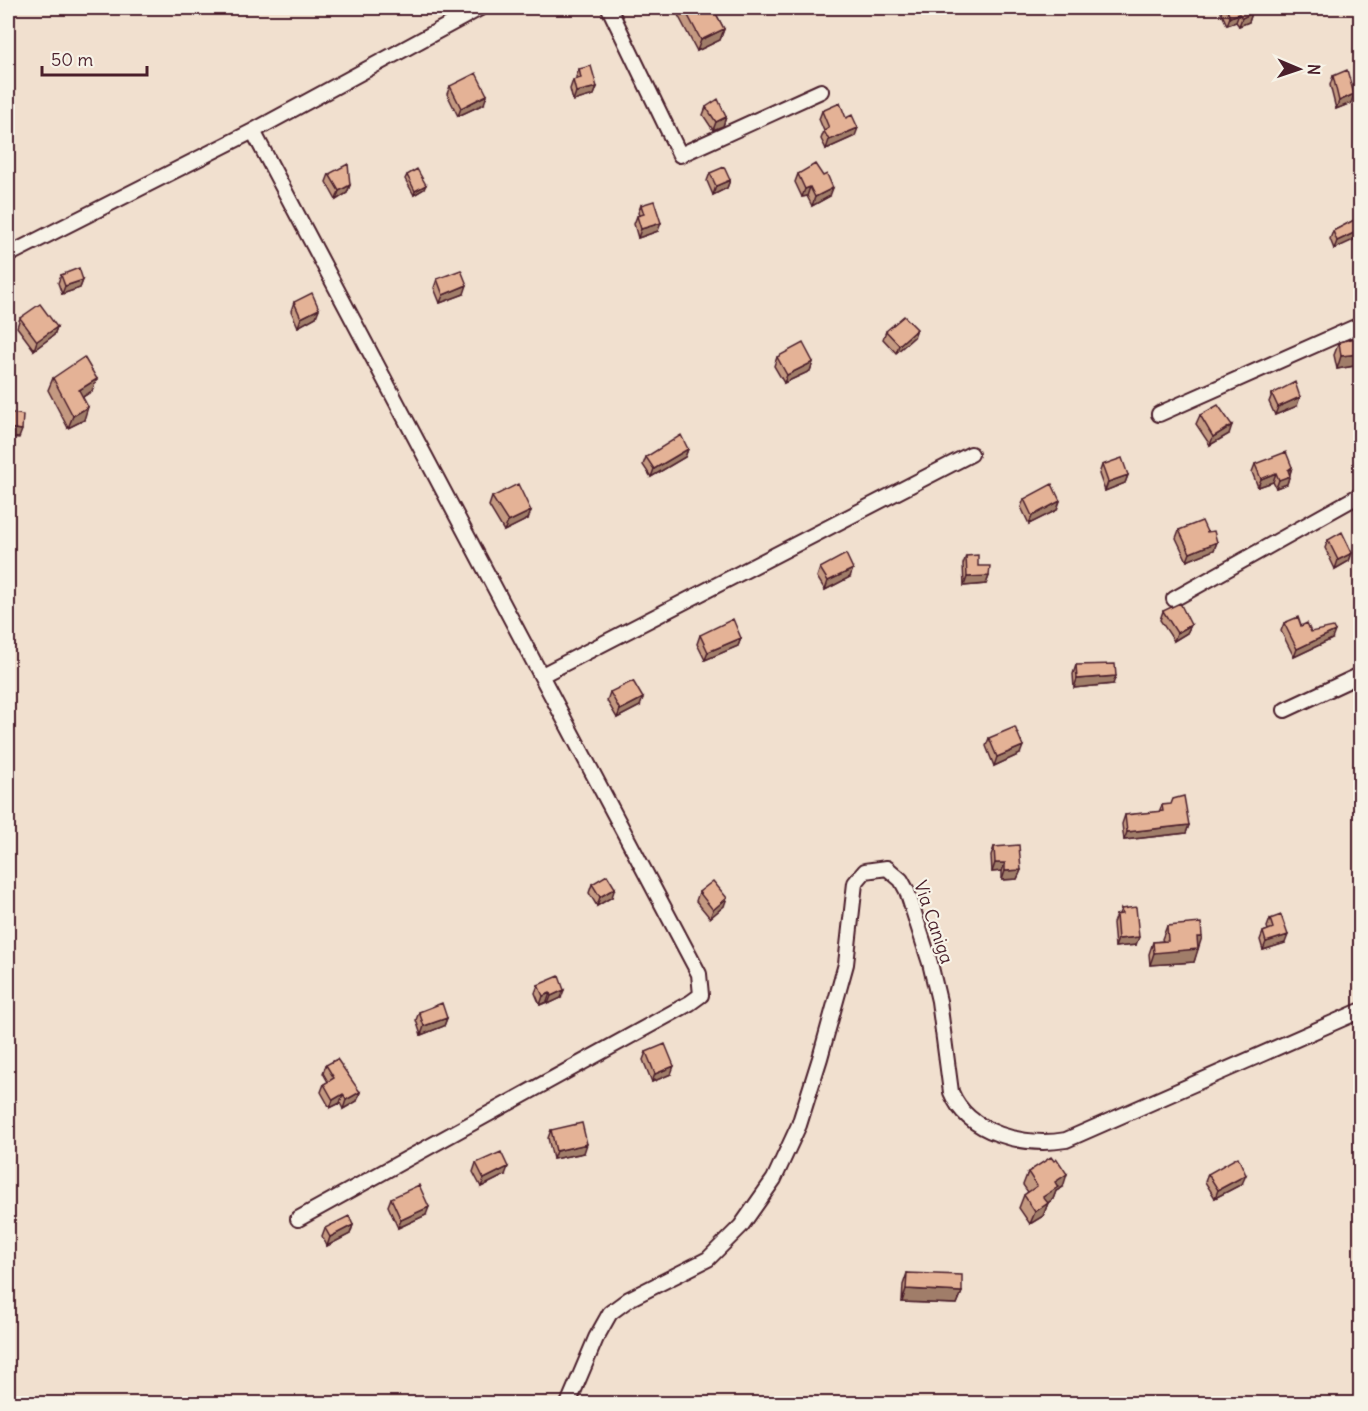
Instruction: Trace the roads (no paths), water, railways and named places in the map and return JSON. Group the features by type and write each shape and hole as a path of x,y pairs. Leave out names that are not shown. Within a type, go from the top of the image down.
{"street":[{"path":"8,255 253,131 480,8"},
{"path":"609,8 680,155 821,91"},
{"path":"253,131 699,974 700,995 298,1219"},
{"path":"1159,414 1360,325"},
{"path":"542,675 971,454"},
{"path":"1174,599 1360,495"},
{"path":"1286,710 1360,675"},
{"name":"Via Caniga","path":"568,1404 599,1332 610,1313 629,1299 708,1259 741,1226 774,1179 799,1125 820,1058 846,964 855,883 865,870 886,868 901,880 907,891 935,982 951,1092 955,1103 969,1119 1010,1136 1043,1142 1066,1140 1360,1011"}]}
